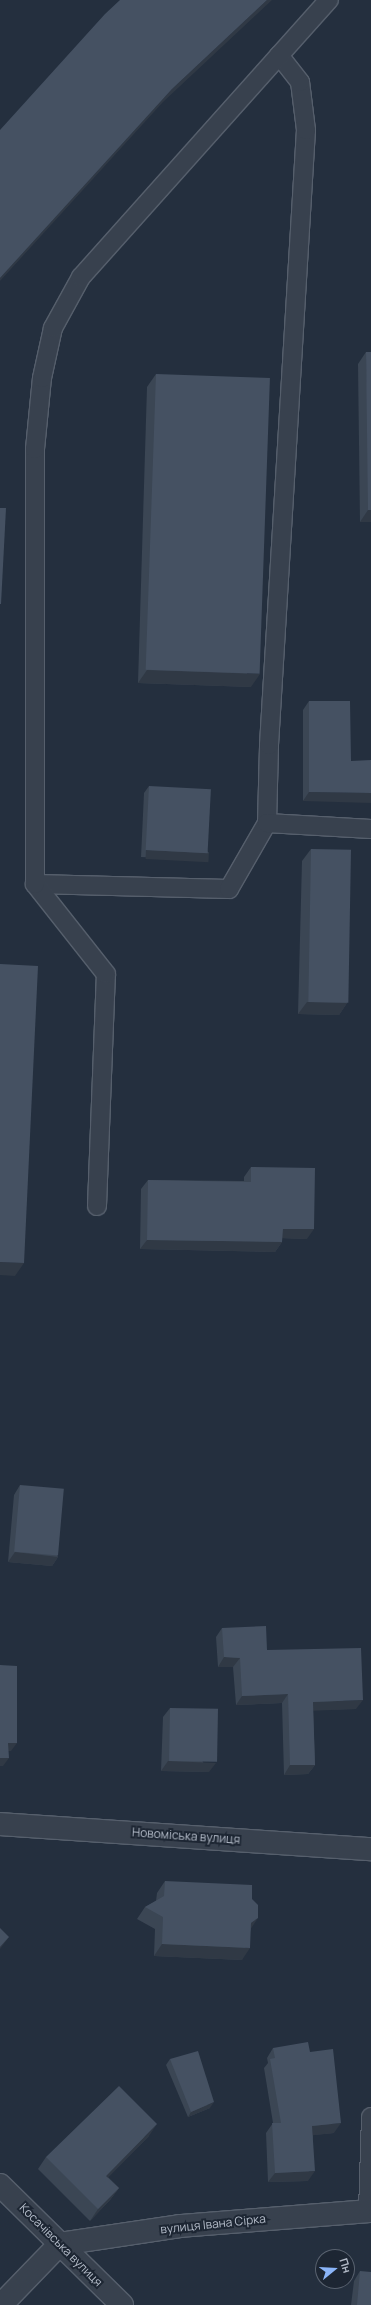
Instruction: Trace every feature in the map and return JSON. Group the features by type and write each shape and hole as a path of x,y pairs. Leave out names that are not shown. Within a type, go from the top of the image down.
{"street":[{"name":"Новоміська вулиця","path":"0,1824 371,1849"},
{"name":"Косачівська вулиця","path":"0,2185 122,2305"},
{"name":"вулиця Івана Сірка","path":"60,2244 188,2225 369,2212"},
{"path":"0,2305 60,2244"}],"lane":[{"path":"97,1206 106,974 36,884 35,449 42,378 53,328 81,277 279,54 329,0"},
{"path":"36,884 229,889 267,823 269,746 306,130 300,82 279,54"},
{"path":"267,823 371,829"},
{"name":"вулиця Івана Сірка","path":"369,2212 371,2117"}],"building":[{"path":"120,0 267,0 172,89 0,278 0,130 105,14"},
{"path":"366,352 371,352 371,510 368,510"},
{"path":"156,374 270,378 260,674 146,670"},
{"path":"0,508 6,508 1,604 0,604"},
{"path":"309,701 350,701 351,761 371,760 371,793 309,792"},
{"path":"149,786 211,789 208,853 146,850"},
{"path":"311,849 351,850 348,1003 308,1002"},
{"path":"0,964 38,966 24,1263 0,1262"},
{"path":"251,1167 315,1168 314,1229 283,1229 282,1242 147,1240 148,1180 251,1182"},
{"path":"20,1485 64,1489 58,1556 14,1552"},
{"path":"266,1626 267,1650 361,1648 363,1700 313,1702 315,1765 290,1765 288,1694 242,1696 240,1658 224,1657 222,1628"},
{"path":"0,1665 17,1666 17,1743 8,1743 9,1758 0,1758"},
{"path":"170,1708 218,1709 217,1762 169,1761"},
{"path":"165,1881 252,1885 252,1899 258,1905 258,1918 251,1923 250,1948 162,1944 163,1917 145,1907 164,1896"},
{"path":"0,1928 9,1937 0,1947"},
{"path":"308,2042 310,2052 333,2049 341,2123 312,2126 315,2171 275,2173 272,2123 281,2123 270,2059 275,2058 273,2048"},
{"path":"198,2051 214,2102 191,2112 170,2059"},
{"path":"119,2086 157,2124 106,2176 119,2188 98,2209 46,2157"},
{"path":"360,2271 371,2272 371,2305 357,2305"}]}
